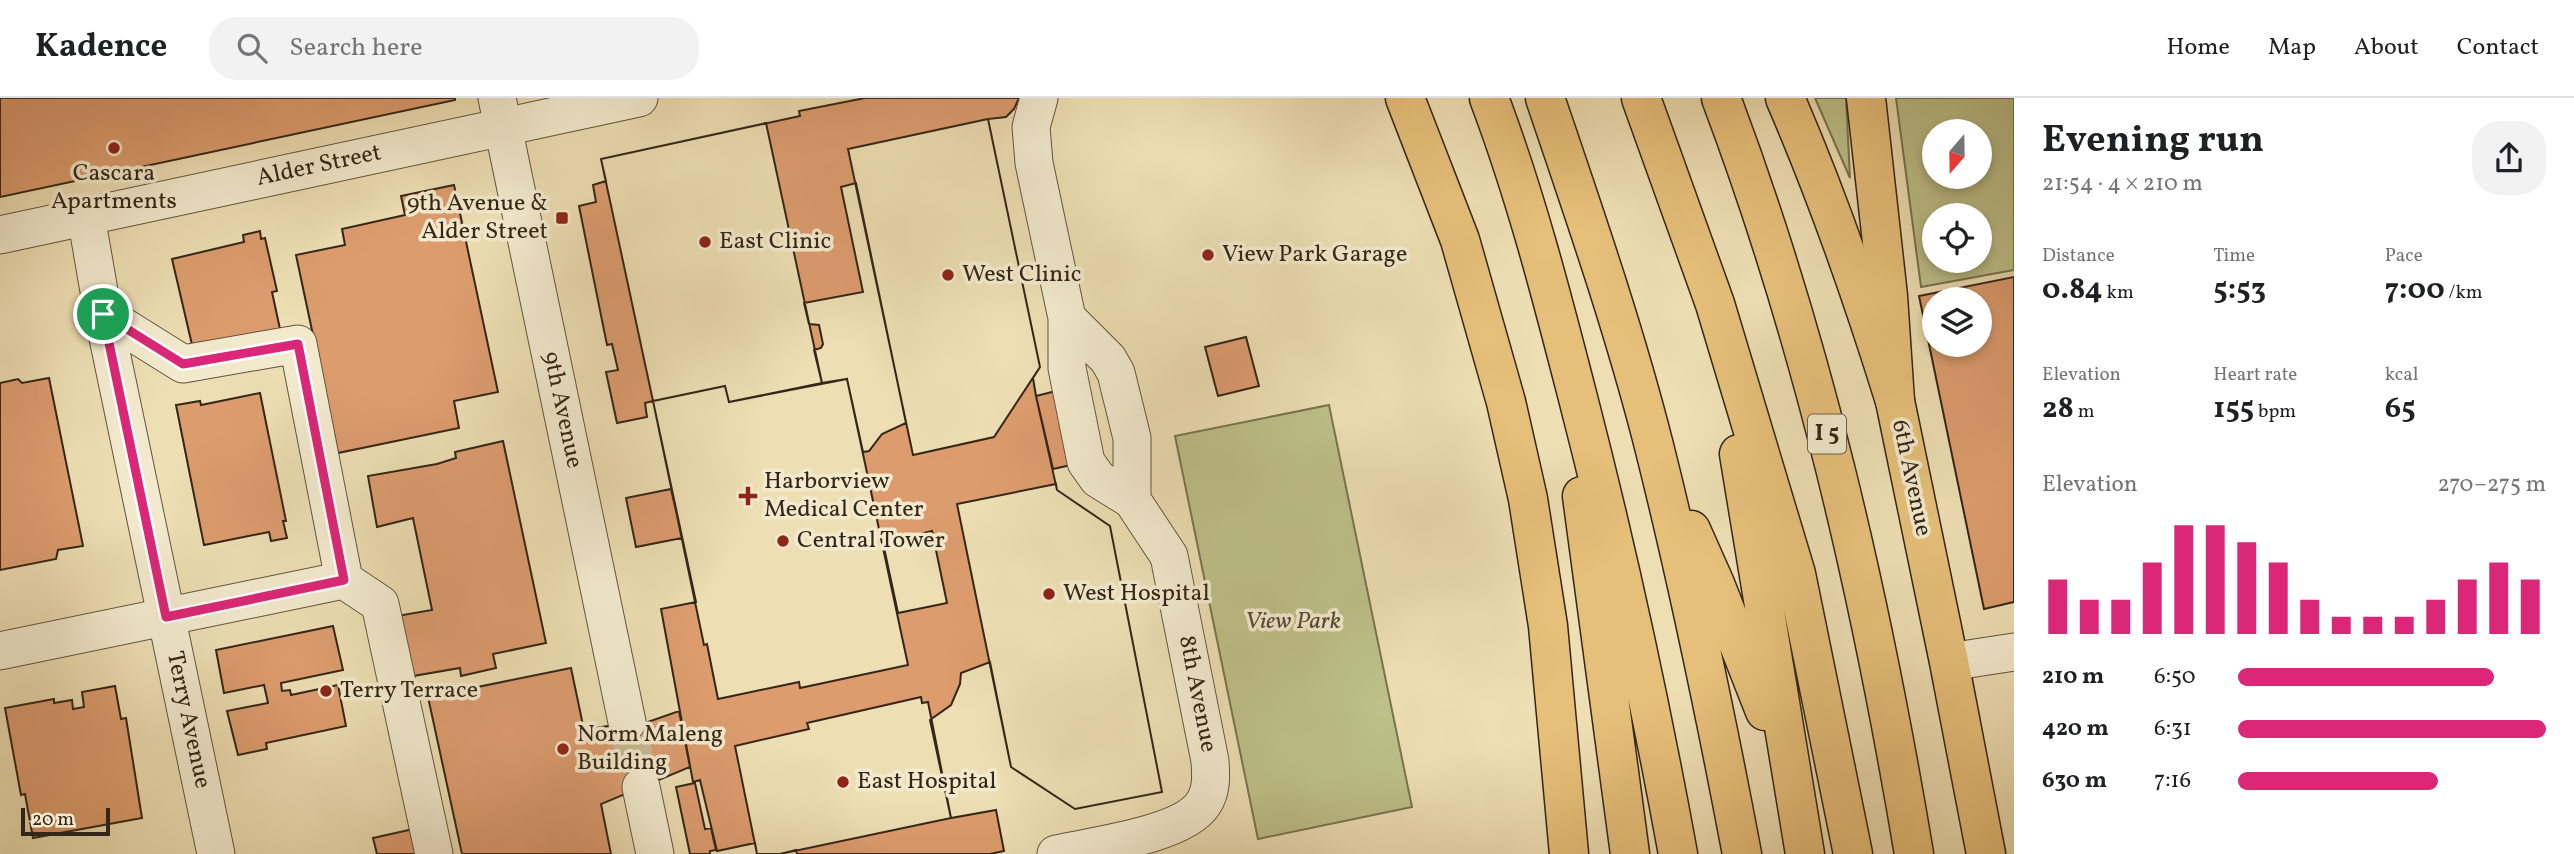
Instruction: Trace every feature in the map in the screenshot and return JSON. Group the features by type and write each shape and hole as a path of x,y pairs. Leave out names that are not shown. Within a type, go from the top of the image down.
{"main road":[{"path":"1405,98 1460,240 1506,402 1528,499 1548,626 1569,854"},
{"path":"1489,98 1526,205 1614,539 1653,717 1678,854"},
{"path":"1545,98 1607,286 1653,445 1692,607 1742,854"},
{"path":"1641,98 1715,304 1796,574 1853,854"},
{"name":"I 5","path":"1721,98 1769,232 1822,414 1851,537 1914,854"},
{"path":"1785,98 1810,155 1854,276 1895,401"},
{"name":"6th Avenue","path":"1866,98 1887,283 1895,401 1986,854"},
{"path":"1715,304 1805,854"},
{"path":"1560,327 1630,854"},
{"path":"1653,445 1715,584 1766,713 1798,816"}],"street":[{"name":"Alder Street","path":"0,235 500,113 639,98"},
{"name":"8th Avenue","path":"1039,98 1031,127 1034,163 1067,318 1067,368 1086,462 1098,479 1132,500 1168,556 1210,761 1210,786 1203,804 1196,812 1169,828 1056,854"},
{"name":"9th Avenue","path":"500,113 627,723"},
{"name":"Terry Avenue","path":"86,216 103,314 216,854"},
{"path":"103,314 183,364 298,344 344,580 380,604 434,854"},
{"path":"1067,318 1108,359 1116,373 1132,439 1132,500"},
{"path":"0,651 344,580"},
{"path":"1949,662 2014,652"},
{"path":"641,787 655,854"}],"green space":[{"path":"1815,98 1846,98 1850,178"},
{"path":"1896,98 2014,98 2014,270 1921,287"},
{"name":"View Park","path":"1329,405 1412,807 1258,839 1175,436"}],"building":[{"name":"Cascara Apartments","path":"0,98 455,98 455,100 0,197"},
{"path":"865,98 1019,98 1006,117 988,119 1040,367 1033,378 1036,396 1057,490 1110,526 1162,792 1075,809 1011,767 990,662 961,673 960,684 951,705 930,720 951,818 996,810 1004,851 990,854 797,854 796,850 780,854 757,854 755,843 717,851 700,780 693,782 661,609 696,602 653,401 645,403 647,417 617,423 606,372 618,370 612,344 607,345 579,206 596,202 593,185 606,181 601,159 800,116 799,111","holes":["856,183 906,423 882,434 869,451 863,452 847,379 822,383 814,350 821,348 823,344 819,325 809,324 804,303 863,292 841,187","932,531 947,603 898,613 883,543"]},
{"name":"West Clinic","path":"988,119 1040,367 994,437 913,455 848,149"},
{"name":"East Clinic","path":"766,123 822,383 729,402 725,386 653,401 601,159"},
{"path":"454,185 498,392 454,401 459,428 338,453 296,255 345,245 342,229 405,215 401,196"},
{"path":"260,231 261,239 265,238 277,291 272,292 280,329 193,349 172,259 244,242 243,235"},
{"path":"2014,277 2014,602 1984,609 1932,357 1992,357 1992,287 1964,287"},
{"path":"1246,337 1259,386 1218,396 1205,347"},
{"path":"49,378 83,546 58,550 56,559 0,570 0,383 18,379 22,383"},
{"name":"Central Tower","path":"847,379 908,665 800,688 799,682 718,699 707,644 704,645 653,401 725,386 729,402"},
{"path":"1056,391 1071,465 1053,469 1036,396"},
{"path":"260,393 286,521 283,521 287,538 271,541 269,532 204,545 176,405 200,401 201,405"},
{"path":"503,441 546,643 493,654 496,668 461,676 460,668 413,676 397,616 432,610 413,518 377,527 368,476 437,464 456,458 455,452"},
{"name":"West Hospital","path":"1056,484 1057,490 1110,526 1162,792 1075,809 1011,767 957,504"},
{"path":"671,489 682,538 636,547 626,498"},
{"name":"Terry Terrace","path":"333,626 343,670 281,683 282,691 290,690 291,695 338,685 346,726 266,743 267,749 238,755 227,711 268,703 264,685 224,693 216,650"},
{"name":"Norm Maleng Building","path":"571,668 584,730 644,720 645,723 679,711 690,767 601,804 611,854 462,854 428,697"},
{"path":"115,686 121,719 126,718 142,818 33,838 25,794 21,795 5,708 54,699 54,703 72,700 73,709 84,707 82,692"},
{"name":"East Hospital","path":"921,697 922,703 928,702 951,818 780,854 757,854 735,746 809,729 807,723"},
{"path":"695,783 705,829 711,828 716,850 710,851 710,854 690,854 676,787"},
{"path":"418,828 424,854 377,854 373,838"}],"tunnel":[{"path":"627,722 641,787"}],"place":[{"name":"Cascara Apartments","path":"114,148"},
{"name":"9th Avenue & Alder Street","path":"562,218"},
{"name":"East Clinic","path":"705,242"},
{"name":"View Park Garage","path":"1208,255"},
{"name":"West Clinic","path":"948,275"},
{"name":"Harborview Medical Center","path":"748,496"},
{"name":"Central Tower","path":"783,541"},
{"name":"West Hospital","path":"1049,594"},
{"name":"Terry Terrace","path":"326,691"},
{"name":"Norm Maleng Building","path":"563,749"},
{"name":"East Hospital","path":"843,782"}],"route":[{"path":"103,314 183,364 298,344 344,580 166,617 103,314"}]}
